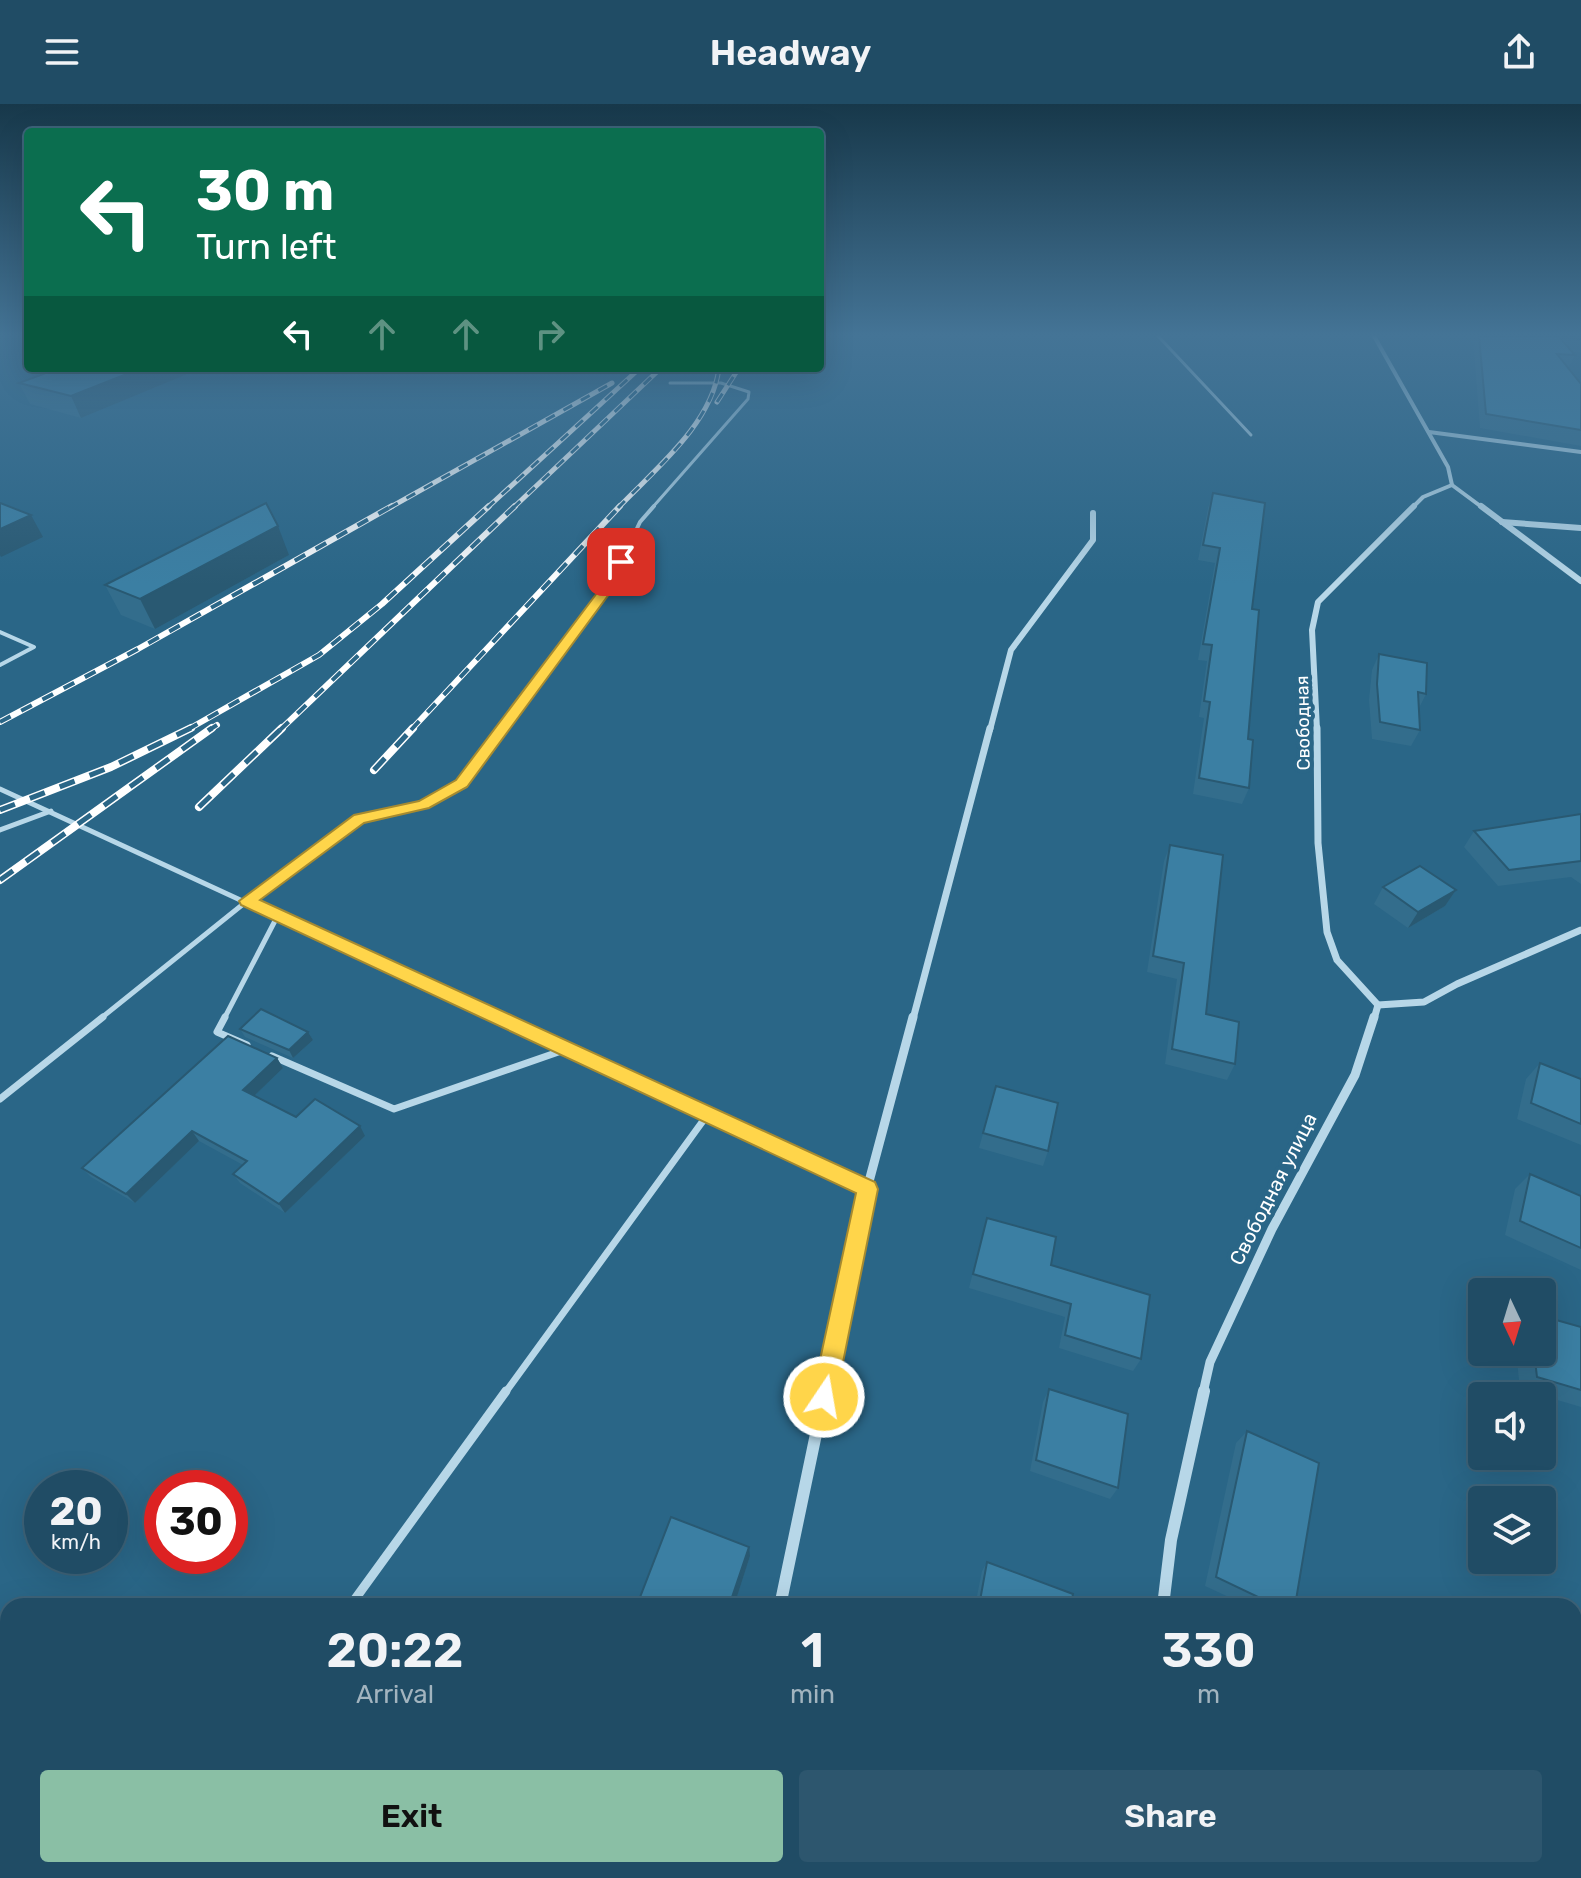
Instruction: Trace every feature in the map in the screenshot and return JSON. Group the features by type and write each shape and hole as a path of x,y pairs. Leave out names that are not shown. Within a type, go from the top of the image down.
{"street":[{"path":"1421,419 1448,467 1452,485 1581,581"},
{"path":"1429,432 1581,452"},
{"name":"Свободная","path":"1378,1005 1337,960 1327,932 1318,843 1316,674 1312,630 1318,602 1423,497 1452,485"},
{"path":"782,1598 867,1189 1011,650 1093,540 1093,513"},
{"path":"1502,522 1581,528"},
{"path":"1378,1005 1424,1002 1457,984 1581,930"},
{"name":"Свободная улица","path":"1164,1598 1171,1540 1210,1362 1272,1229 1355,1075 1378,1005"}],"lane":[{"path":"0,1099 247,901 359,819 423,805 461,784 612,582 640,522 731,419"},
{"path":"1236,419 1251,435"},
{"path":"0,632 34,647 0,665"},
{"path":"0,789 867,1189"},
{"path":"0,830 51,811"},
{"path":"278,915 217,1032 394,1109 567,1049"},
{"path":"356,1598 708,1114"}],"building":[{"path":"1514,419 1581,419 1581,430"},
{"path":"1213,493 1265,503 1252,609 1259,610 1248,739 1253,740 1249,788 1199,778 1210,702 1204,701 1212,645 1203,644 1220,548 1203,545"},
{"path":"0,503 31,515 0,529"},
{"path":"266,503 278,526 140,599 105,585"},
{"path":"1379,654 1427,663 1426,694 1418,692 1420,730 1380,722 1377,684"},
{"path":"1581,814 1581,861 1509,870 1474,831"},
{"path":"1170,845 1223,855 1206,1014 1239,1022 1235,1064 1172,1049 1184,963 1153,956"},
{"path":"1420,866 1456,890 1418,912 1383,887"},
{"path":"261,1009 308,1032 289,1050 240,1029"},
{"path":"228,1036 277,1058 243,1090 296,1117 315,1099 360,1126 279,1204 233,1174 247,1161 192,1131 126,1194 82,1168"},
{"path":"1540,1063 1581,1079 1581,1124 1531,1103"},
{"path":"996,1086 1058,1103 1048,1151 983,1133"},
{"path":"1530,1174 1581,1196 1581,1248 1520,1221"},
{"path":"987,1218 1056,1237 1051,1265 1150,1295 1141,1359 1065,1335 1071,1304 973,1274"},
{"path":"1556,1320 1581,1327 1581,1390 1537,1377 1536,1366 1556,1366"},
{"path":"1049,1389 1128,1414 1118,1488 1036,1460"},
{"path":"1247,1431 1319,1463 1296,1598 1260,1598 1216,1577"},
{"path":"671,1517 749,1547 732,1598 640,1598"},
{"path":"987,1562 1073,1594 1072,1598 980,1598"}],"railway":[{"path":"389,508 548,419"},
{"path":"487,508 584,419"},
{"path":"513,508 607,419"},
{"path":"618,508 680,444 699,419"},
{"path":"0,722 138,649 392,506"},
{"path":"188,730 319,655 382,604 489,506"},
{"path":"280,730 515,506"},
{"path":"411,730 620,506"},
{"path":"211,729 217,725"},
{"path":"199,807 282,728"},
{"path":"374,770 413,728"},
{"path":"0,880 211,729"},
{"path":"0,810 111,767 188,730"}],"route":[{"path":"621,562 612,582 461,784 423,805 359,819 247,901 867,1189 824,1397"}]}
